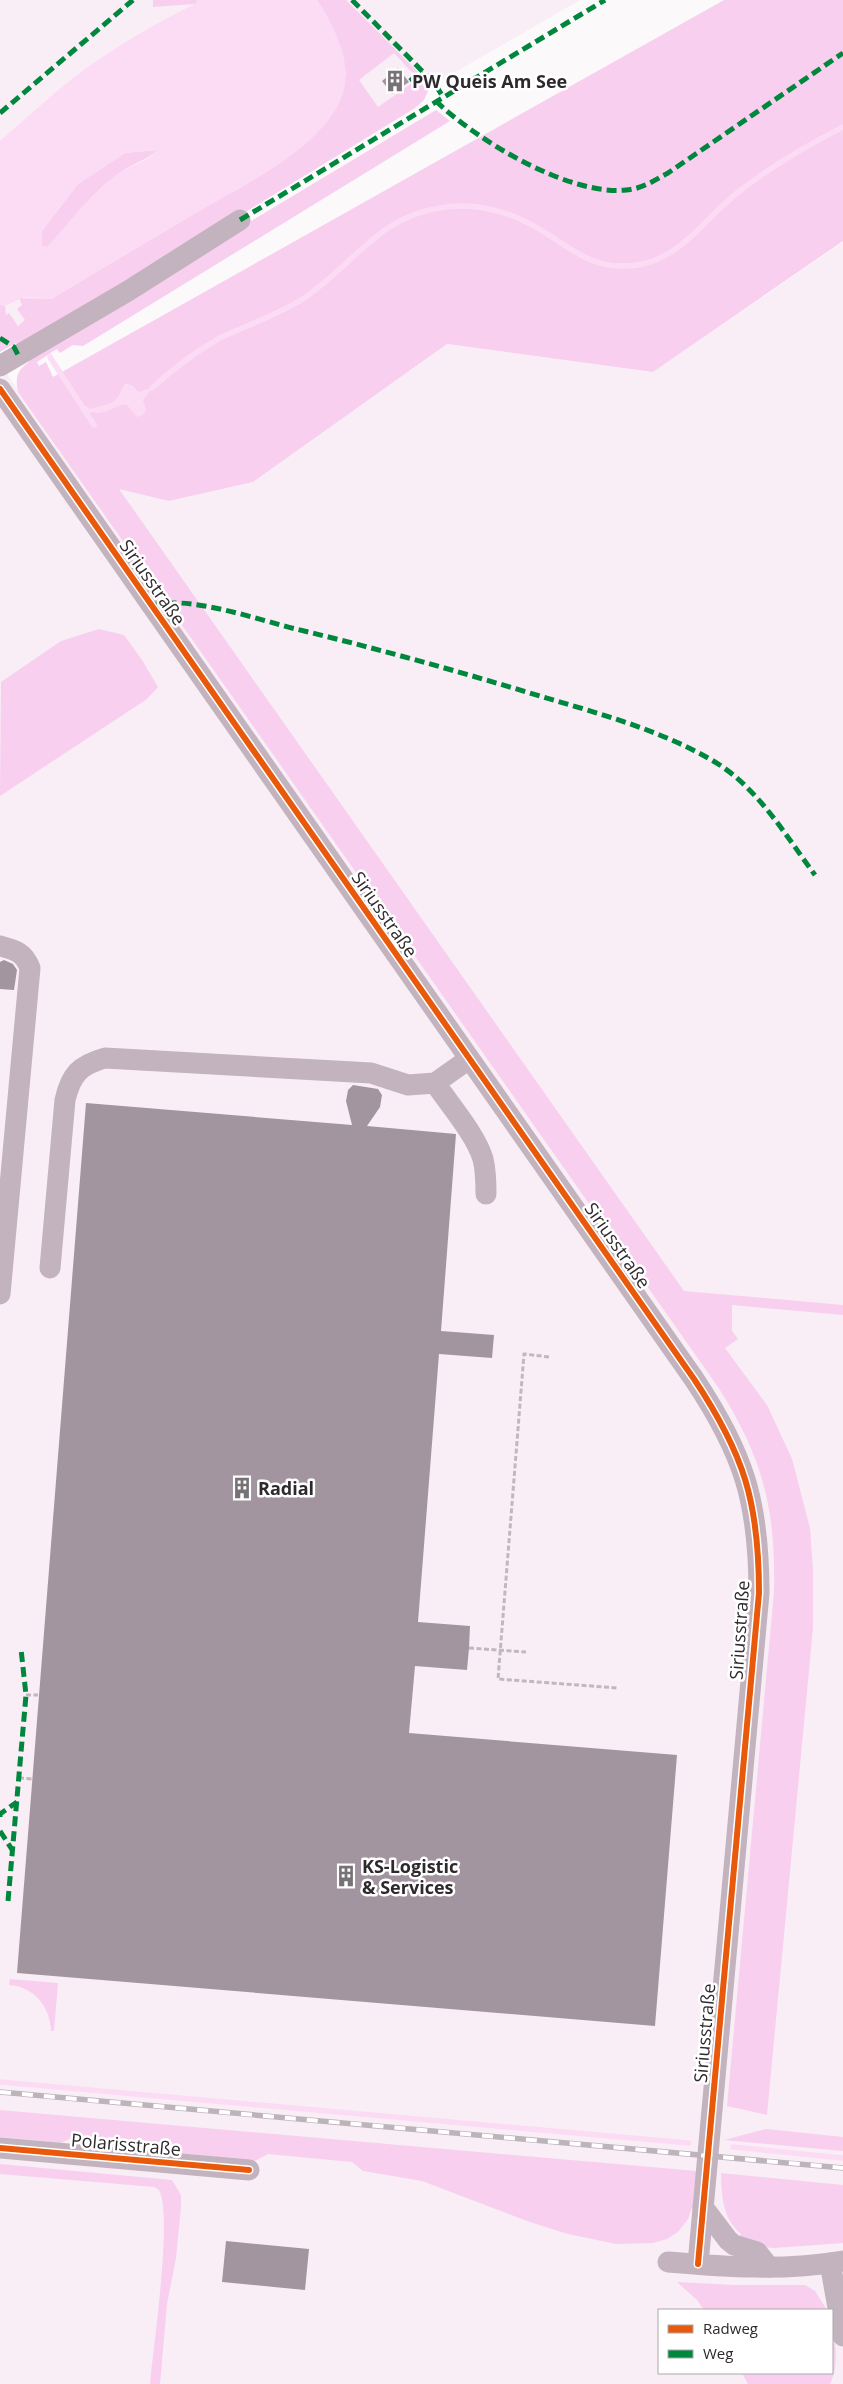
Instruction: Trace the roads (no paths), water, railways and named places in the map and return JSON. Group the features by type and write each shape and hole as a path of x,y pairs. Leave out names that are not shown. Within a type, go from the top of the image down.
{"street":[{"path":"0,366 128,291 240,220"},
{"name":"Siriusstraße","path":"0,389 718,1415 742,1467 751,1497 757,1530 759,1593 698,2264"},
{"path":"0,946 16,950 26,958 30,968 0,1294"},
{"path":"50,1268 65,1100 69,1084 78,1071 90,1062 105,1058 371,1073 408,1085 435,1083 469,1059"},
{"path":"435,1083 483,1157 486,1174 486,1194"},
{"name":"Polarisstraße","path":"0,2148 249,2170"},
{"path":"703,2207 728,2240 757,2252 769,2267"},
{"path":"668,2262 769,2267 836,2262 843,2336"}],"waterway":[{"path":"152,388 211,343 301,300 324,283 377,236 412,215 452,206 480,207 514,216 535,226 588,259 602,264 619,266 637,265 666,255 691,236 725,203 762,174 788,157 843,127"},
{"path":"50,357 83,408 89,411"},
{"path":"84,410 94,425"},
{"path":"0,2082 689,2143"},
{"path":"733,2147 843,2158"}],"railway":[{"path":"0,2092 843,2168"}],"place":[{"name":"PW Queis Am See","path":"395,81"},
{"name":"Radial","path":"242,1488"},
{"name":"KS-Logistic & Services","path":"346,1876"}]}
